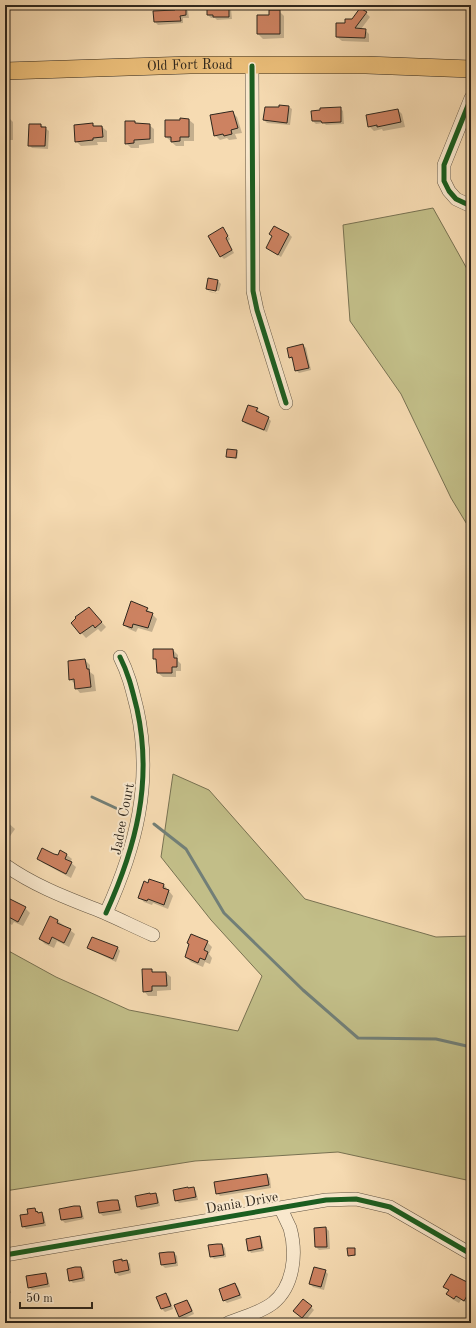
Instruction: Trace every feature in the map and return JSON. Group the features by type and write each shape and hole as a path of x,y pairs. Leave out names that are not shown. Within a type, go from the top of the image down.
{"main road":[{"name":"Old Fort Road","path":"5,71 190,65 366,65 471,69"}],"street":[{"path":"252,66 253,291 257,310 286,403"},
{"path":"471,98 444,166 444,181 449,191 456,199 471,206"},
{"name":"Jadee Court","path":"106,913 132,848 141,805 143,778 143,743 139,720 129,675 120,657"},
{"path":"5,865 33,883 106,913 152,935"},
{"name":"Dania Drive","path":"5,1255 281,1209 326,1200 356,1199 390,1207 471,1254"},
{"path":"228,1323 259,1311 274,1302 284,1291 293,1263 293,1249 290,1229 281,1209"}],"shaded area":[{"path":"433,208 471,276 471,531 451,498 401,394 350,321 343,225"},
{"path":"173,774 209,790 305,899 436,937 471,936 471,1181 338,1152 195,1161 5,1191 5,949 56,977 129,1010 238,1031 262,976 211,920 161,857"}],"building":[{"path":"229,5 229,17 213,17 213,15 207,15 207,6"},
{"path":"175,7 186,7 186,15 180,16 181,21 154,22 153,11 175,10"},
{"path":"360,8 367,12 355,28 366,29 365,38 336,37 336,23 345,23 345,19 352,19"},
{"path":"269,10 280,10 280,34 257,34 257,15 269,15"},
{"path":"279,105 289,106 287,123 263,120 265,107 279,107"},
{"path":"341,107 341,122 322,123 321,121 312,121 311,111 320,110 320,108"},
{"path":"398,109 401,122 377,127 377,125 368,127 366,115"},
{"path":"233,111 238,128 231,130 232,134 214,136 210,115"},
{"path":"180,118 189,119 189,137 180,137 180,141 171,142 171,137 165,137 165,120 180,120"},
{"path":"125,121 150,124 150,139 134,140 134,143 125,144"},
{"path":"93,123 93,126 102,126 103,137 75,142 74,125"},
{"path":"29,124 41,124 41,127 46,127 45,146 28,146"},
{"path":"274,226 289,234 278,255 266,248 272,236 269,234"},
{"path":"223,227 228,236 226,238 232,250 220,257 208,236"},
{"path":"208,278 218,280 216,291 206,289"},
{"path":"303,344 309,368 295,371 292,357 289,358 287,348"},
{"path":"248,405 258,408 256,411 269,417 264,430 242,421"},
{"path":"227,449 237,450 236,458 226,457"},
{"path":"131,601 148,608 146,611 153,613 148,628 133,624 132,628 123,625"},
{"path":"89,607 102,622 95,628 93,625 80,634 71,623 76,618 75,617"},
{"path":"153,649 173,649 174,658 177,658 177,667 172,667 172,673 157,673 156,659 153,659"},
{"path":"85,659 87,669 89,669 91,687 75,689 74,679 69,680 68,661"},
{"path":"42,848 58,855 60,850 67,854 65,859 72,862 66,874 37,859"},
{"path":"149,879 164,884 163,888 169,890 164,905 148,899 147,901 138,898 144,881 148,883"},
{"path":"5,899 9,901 10,899 26,907 18,922 5,915"},
{"path":"50,916 58,920 57,923 71,929 64,943 52,937 49,944 39,939"},
{"path":"191,934 208,941 204,950 208,952 205,960 200,958 198,963 185,957 189,944 187,943"},
{"path":"92,937 118,947 113,959 87,948"},
{"path":"142,969 152,969 152,972 166,972 167,986 152,986 152,991 143,992"},
{"path":"267,1174 269,1185 216,1194 214,1182"},
{"path":"194,1187 196,1197 175,1201 173,1190"},
{"path":"156,1193 158,1203 137,1207 135,1196"},
{"path":"118,1200 120,1210 99,1213 97,1202"},
{"path":"80,1206 82,1217 61,1220 59,1209"},
{"path":"35,1208 36,1212 42,1212 44,1223 22,1227 20,1215 28,1214 27,1209"},
{"path":"326,1227 327,1247 315,1247 314,1228"},
{"path":"260,1236 262,1248 248,1251 246,1239"},
{"path":"222,1244 224,1255 210,1257 208,1245"},
{"path":"347,1248 355,1248 355,1255 348,1256"},
{"path":"174,1252 176,1263 161,1265 159,1253"},
{"path":"122,1259 122,1261 127,1260 129,1270 115,1273 113,1261"},
{"path":"81,1267 83,1278 69,1281 67,1269"},
{"path":"314,1267 326,1270 321,1287 309,1284"},
{"path":"46,1273 48,1284 28,1288 26,1276"},
{"path":"451,1274 471,1284 471,1289 464,1301 456,1296 454,1299 446,1294 449,1290 443,1287"},
{"path":"235,1283 240,1295 223,1301 219,1289"},
{"path":"166,1293 171,1306 161,1309 156,1297"},
{"path":"303,1299 312,1306 302,1318 293,1311"},
{"path":"187,1300 192,1311 179,1317 174,1305"}],"waterway":[{"path":"92,797 120,810"},
{"path":"154,824 186,849 224,913 303,990 358,1038 436,1039 471,1047"}],"cycle path":[{"path":"252,66 253,291 257,310 286,403"},
{"path":"471,98 444,165 444,181 449,191 456,199 471,206"},
{"path":"106,913 126,864 139,814 142,788 143,762 137,709 128,676 120,657"},
{"path":"5,1255 326,1200 356,1199 390,1207 471,1254"}]}
